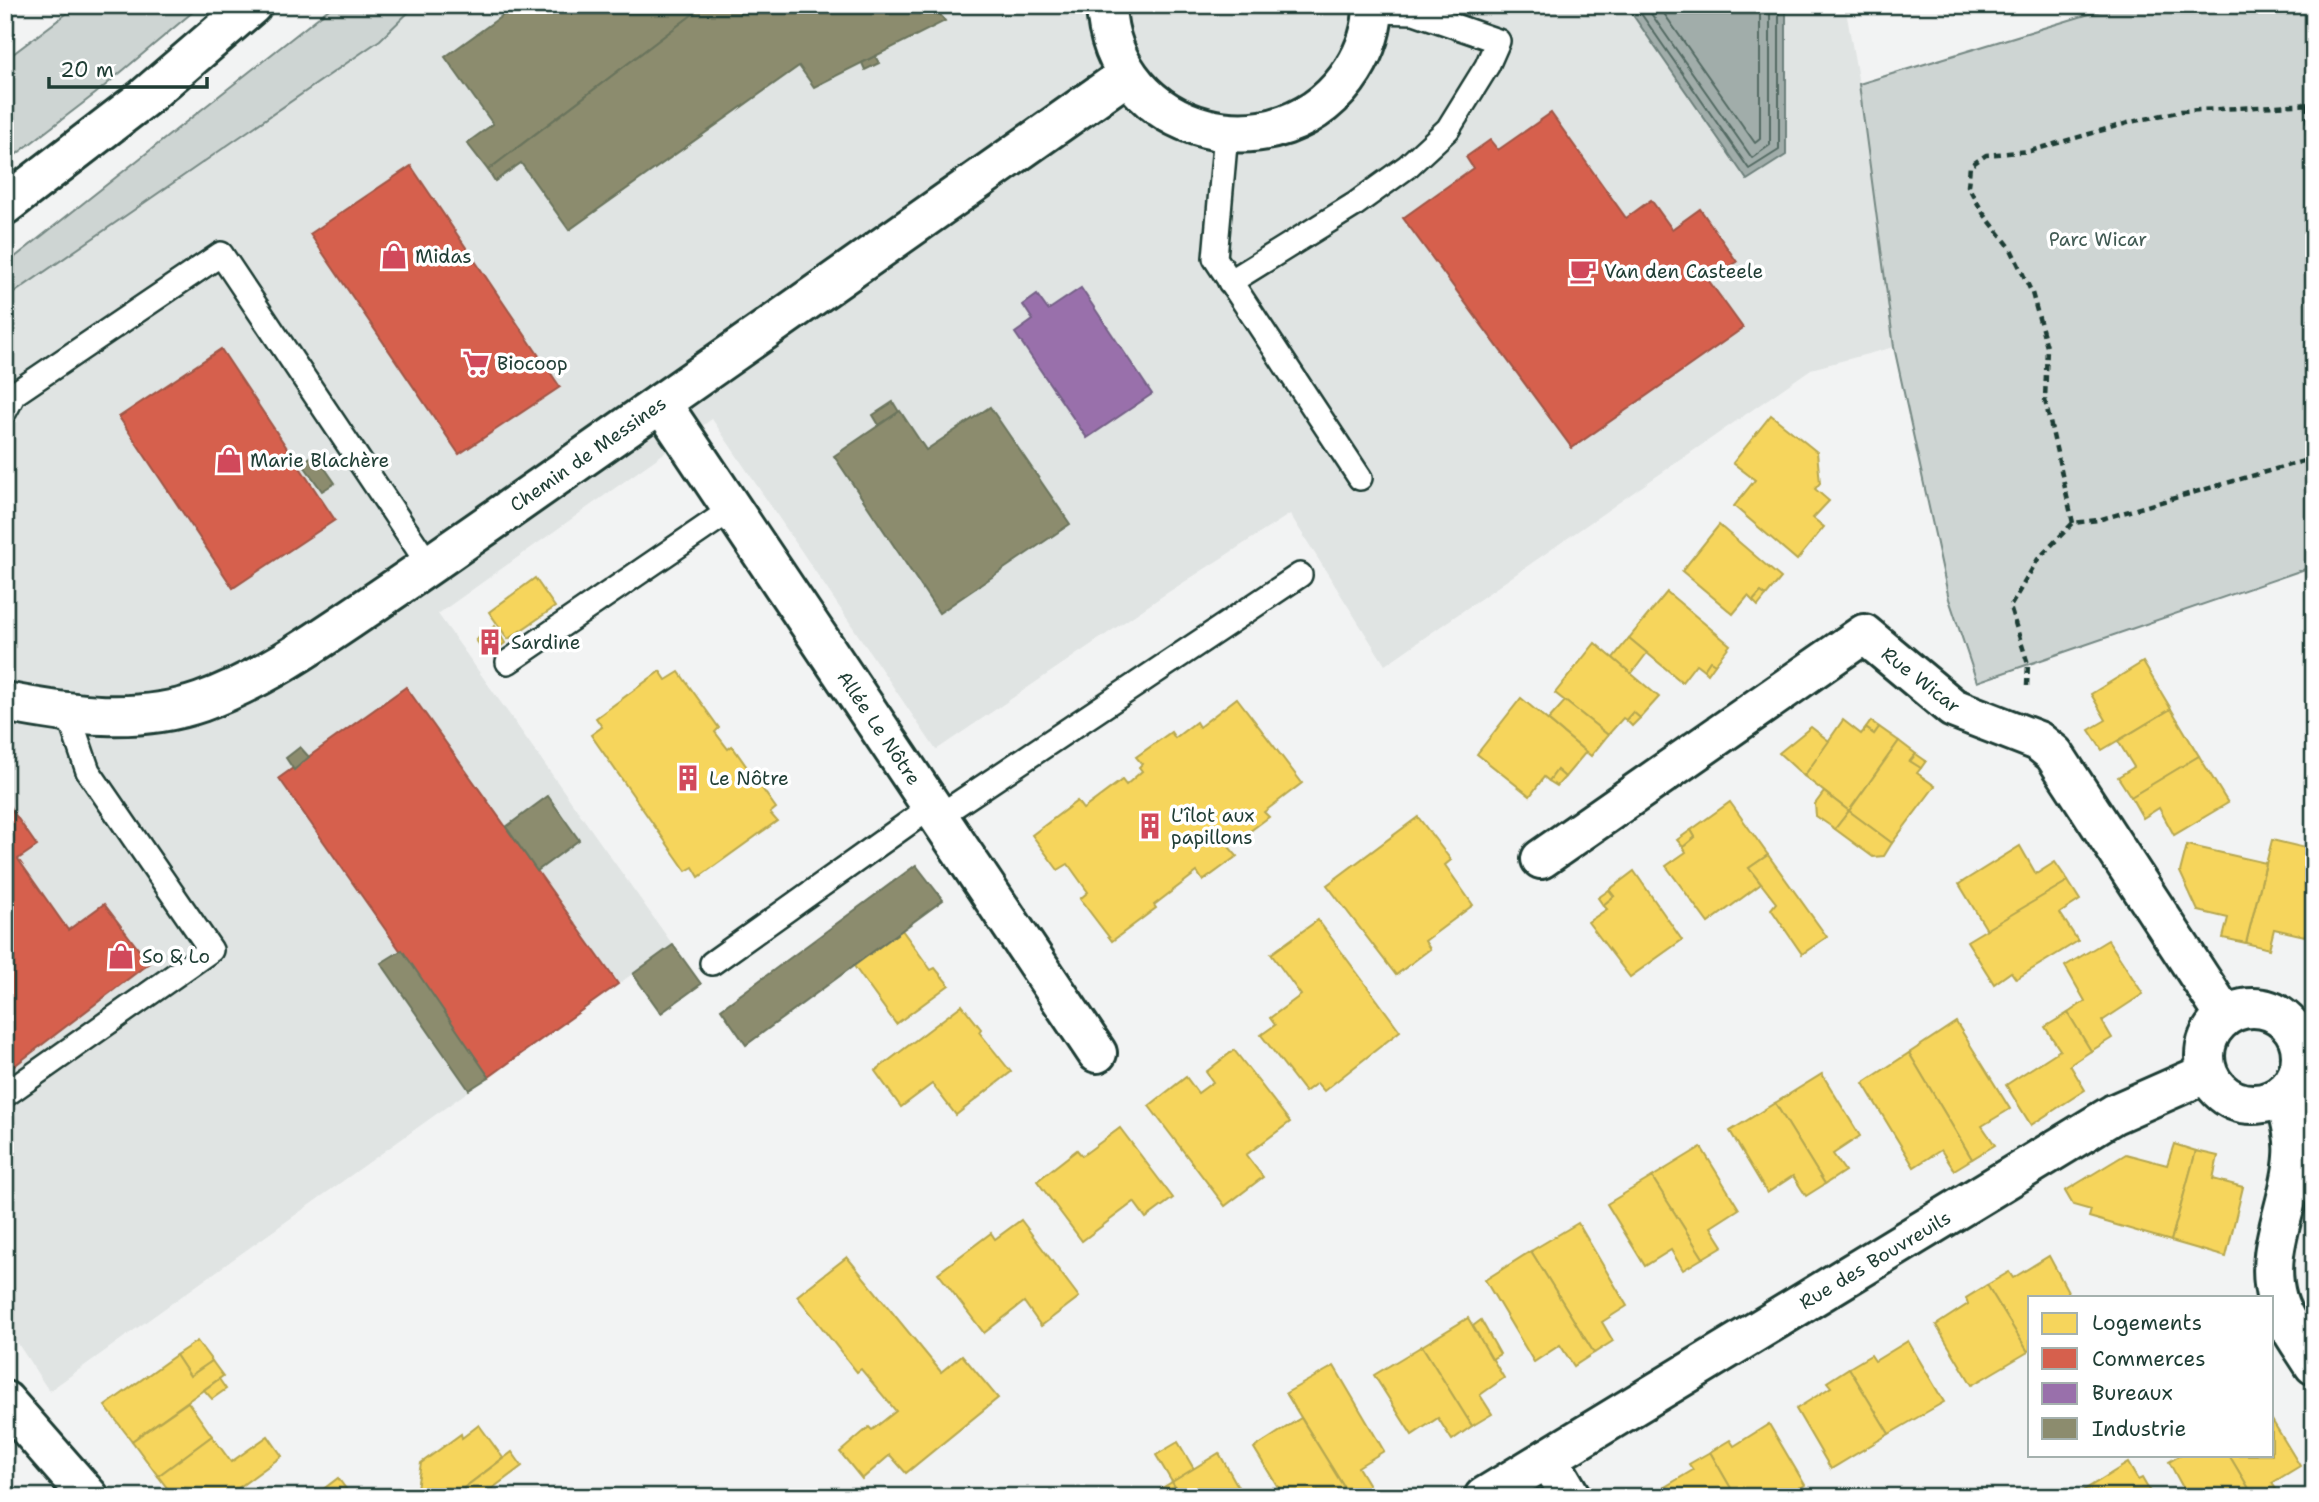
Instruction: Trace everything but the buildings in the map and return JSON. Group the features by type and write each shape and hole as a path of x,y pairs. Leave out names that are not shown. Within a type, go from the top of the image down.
{"main road":[{"path":"5,205 144,98 252,5"},
{"path":"1106,5 1110,34 1127,75 1147,98 1167,113 1189,124 1226,133 1263,132 1287,125 1310,114 1330,99 1360,59 1369,36 1373,8"},
{"name":"Chemin de Messines","path":"5,702 68,713 129,715 173,710 227,692 259,677 429,565 1127,75"},
{"name":"Allée Le Nôtre","path":"662,403 1097,1053"},
{"name":"Rue Wicar","path":"1541,859 1864,634 1953,708 2026,736 2046,747 2062,764 2225,1016"},
{"path":"2239,1010 2269,1010 2282,1017 2303,1016 2299,1041 2302,1055 2300,1070 2294,1083 2284,1093 2271,1101 2256,1105 2241,1104 2226,1097 2214,1086 2207,1073 2204,1057 2206,1041 2214,1027 2225,1016 2239,1010"},
{"name":"Rue des Bouvreuils","path":"1484,1497 2114,1114 2207,1073"},
{"path":"2284,1093 2294,1141 2294,1156 2275,1244 2274,1286 2283,1313 2314,1365"},
{"path":"7,1407 89,1497"},
{"path":"1548,1458 1572,1497"}],"lane":[{"path":"1230,282 1354,205 1408,166 1448,129 1488,66 1498,41 1414,12 1373,8"},
{"path":"1226,133 1215,258 1360,478"},
{"path":"5,411 14,394 220,254 429,565"},
{"path":"508,662 732,509"},
{"path":"712,962 935,812 1300,575"},
{"path":"5,1095 211,950 88,771 68,713"}],"path":[{"path":"2073,523 2045,400 2047,347 2035,303 2010,247 1983,213 1968,186 1970,166 1986,155 2030,151 2131,121 2181,111 2311,104 2308,149 2314,171"},
{"path":"2026,736 2028,664 2010,607 2038,559 2073,523 2098,520 2314,458"}],"shaded area":[{"path":"416,5 1845,5 1859,84 1894,347 1811,369 1385,665 1290,514 1164,595 936,750 712,419 438,614 673,945 49,1391 5,1324 5,299 380,40"}],"green space":[{"path":"78,5 201,5 95,94 5,163 5,60"},
{"path":"334,5 416,5 380,40 5,299 5,265"},
{"name":"Parc Wicar","path":"2119,5 2314,5 2314,566 1977,682 1949,599 1894,347 1859,84"}],"water":[{"path":"1626,5 1786,5 1786,155 1747,180"}],"place":[{"name":"Midas","path":"394,256"},
{"name":"Van den Casteele","path":"1583,271"},
{"name":"Biocoop","path":"476,363"},
{"name":"Marie Blachère","path":"229,460"},
{"name":"Sardine","path":"490,642"},
{"name":"Le Nôtre","path":"688,778"},
{"name":"L'îlot aux papillons","path":"1150,826"},
{"name":"So & Lo","path":"121,956"}]}
